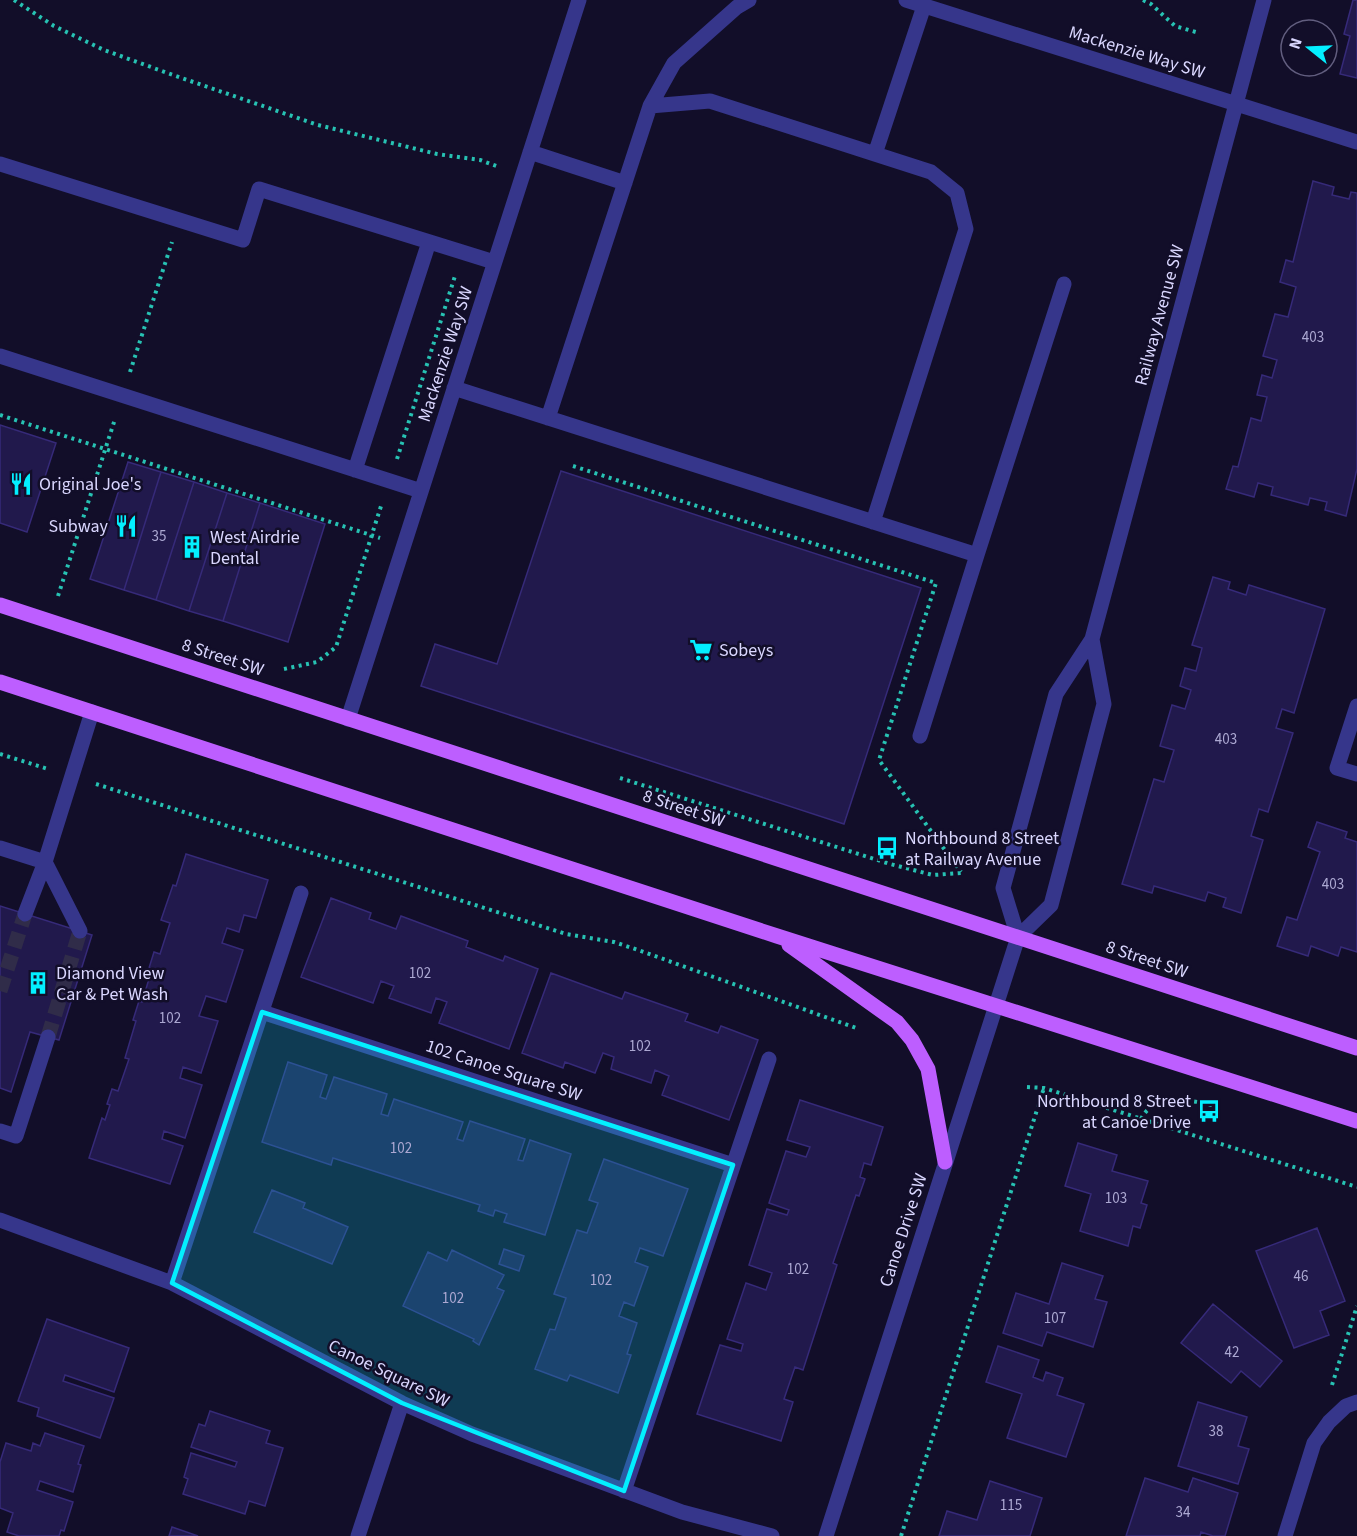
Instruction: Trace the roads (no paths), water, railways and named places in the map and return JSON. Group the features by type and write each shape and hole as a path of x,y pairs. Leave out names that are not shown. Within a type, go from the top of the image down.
{"main road":[{"name":"8 Street SW","path":"0,605 1357,1048"},
{"path":"0,682 777,936 1357,1121"},
{"path":"777,936 897,1022 912,1040 928,1069 945,1162"}],"street":[{"name":"Mackenzie Way SW","path":"348,719 579,0"},
{"path":"548,418 650,106 674,63 737,7 749,0"},
{"name":"Mackenzie Way SW","path":"906,0 1357,142"},
{"name":"Railway Avenue SW","path":"1092,639 1104,704 1051,905 1018,937 1003,888 1056,694 1092,639 1264,0"},
{"path":"876,154 924,6"},
{"path":"650,106 710,101 931,172 957,193 966,229 873,522"},
{"path":"530,152 625,183"},
{"path":"0,164 243,240 259,189 494,262"},
{"path":"355,470 429,242"},
{"path":"920,736 1064,284"},
{"path":"0,357 421,491"},
{"path":"454,388 977,555"},
{"path":"1357,706 1337,768 1357,774"},
{"path":"25,914 45,862 92,712"},
{"path":"0,848 45,862 80,932"},
{"path":"172,1283 301,893"},
{"name":"Canoe Drive SW","path":"826,1536 1018,937"},
{"name":"102 Canoe Square SW","path":"262,1012 733,1165"},
{"path":"0,1131 16,1136 48,1037"},
{"path":"624,1491 769,1059"},
{"name":"Canoe Square SW","path":"0,1220 172,1283 402,1403 472,1434 682,1512 772,1536"},
{"path":"1285,1536 1314,1443 1329,1422 1346,1406 1357,1402"},
{"path":"358,1536 402,1403"}],"tunnel":[{"path":"0,991 25,914"},
{"path":"48,1037 80,931"}],"place":[{"name":"Original Joe's","path":"21,484"},
{"name":"Subway","path":"126,526"},
{"name":"West Airdrie Dental","path":"192,547"},
{"name":"Sobeys","path":"701,650"},
{"name":"Northbound 8 Street at Railway Avenue","path":"887,848"},
{"name":"Diamond View Car & Pet Wash","path":"38,983"},
{"name":"Northbound 8 Street at Canoe Drive","path":"1209,1111"}]}
